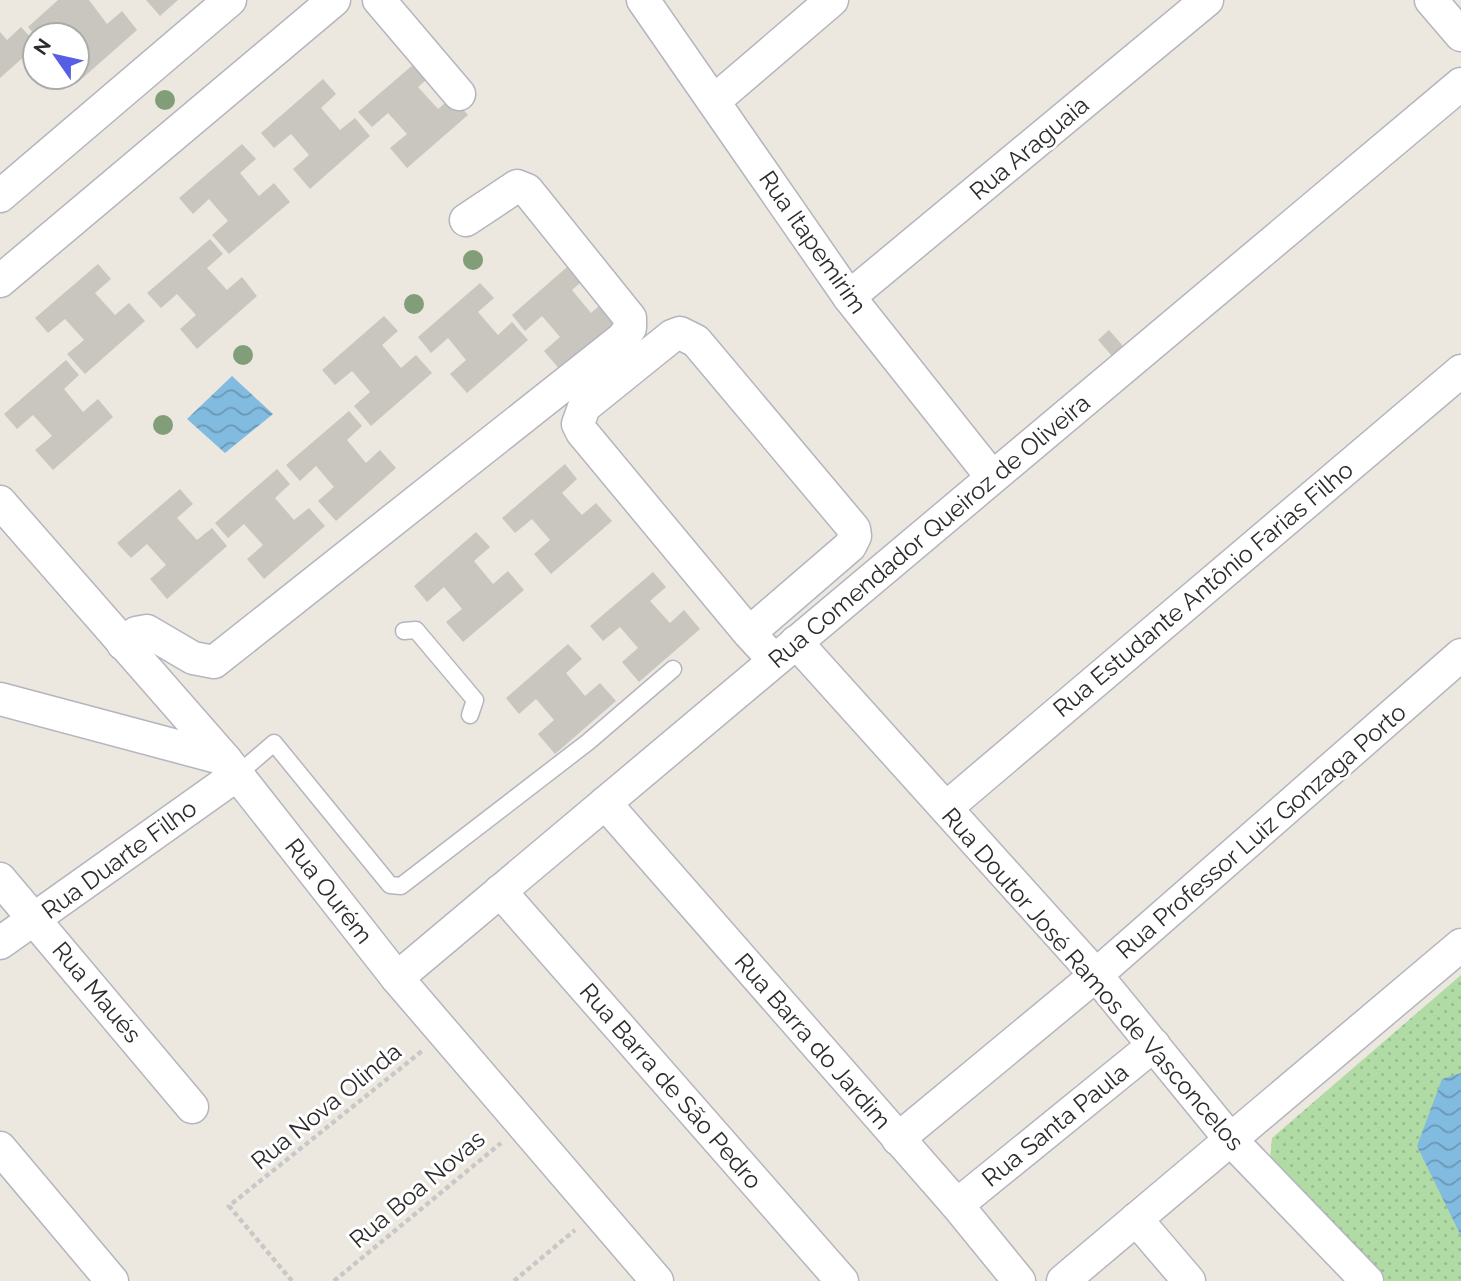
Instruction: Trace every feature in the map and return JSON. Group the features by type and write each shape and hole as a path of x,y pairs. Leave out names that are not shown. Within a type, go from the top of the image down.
{"street":[{"path":"0,196 230,0"},
{"path":"0,281 334,0"},
{"path":"379,0 459,94"},
{"name":"Rua Itapemirim","path":"642,0 849,297 992,477"},
{"path":"714,101 832,0"},
{"name":"Rua Araguaia","path":"849,297 1207,0"},
{"path":"1431,0 1461,36"},
{"name":"Rua Comendador Queiroz de Oliveira","path":"397,978 1461,84"},
{"path":"123,645 136,634 147,631 193,658 214,662 623,338 630,328 630,318 527,190 517,186 466,220"},
{"name":"Rua Doutor José Ramos de Vasconcelos","path":"749,633 850,546 855,536 854,529 696,341 680,333 672,336 584,407 578,424 582,432 749,633 785,651 946,808 1096,975 1230,1139 1367,1281"},
{"name":"Rua Estudante Antônio Farias Filho","path":"946,808 1461,371"},
{"name":"Rua Ourém","path":"0,502 231,766 397,978 657,1281"},
{"name":"Rua Professor Luiz Gonzaga Porto","path":"898,1139 1096,975 1461,655"},
{"path":"0,699 231,766"},
{"name":"Rua Duarte Filho","path":"0,943 36,919 231,766"},
{"name":"Rua Barra do Jardim","path":"605,803 957,1205 1018,1281"},
{"name":"Rua Maués","path":"0,879 192,1107"},
{"name":"Rua Barra de São Pedro","path":"500,891 842,1281"},
{"path":"1063,1281 1461,945"},
{"name":"Rua Santa Paula","path":"957,1205 1154,1045"},
{"path":"0,1148 111,1281"},
{"path":"1136,1219 1189,1281"}],"lane":[{"path":"404,631 416,630 475,700 470,715"},
{"path":"231,766 274,743 390,885 401,887 588,743 673,669"}],"path":[{"name":"Rua Nova Olinda","path":"292,1281 229,1206 444,1033"},
{"name":"Rua Boa Novas","path":"334,1281 523,1124"},
{"path":"514,1281 597,1211"}],"green space":[{"path":"1461,975 1461,1281 1384,1281 1270,1160 1272,1138"}],"water":[{"path":"232,376 273,414 225,453 187,419"},
{"path":"1461,1073 1461,1236 1417,1146 1442,1079"}],"building":[{"path":"58,0 89,0 107,24 122,11 137,30 91,71 91,21 35,21"},
{"path":"146,0 178,0 160,16"},
{"path":"21,27 21,59 0,78 0,32 7,40"},
{"path":"421,58 434,73 418,87 438,109 452,97 468,115 407,168 390,148 407,134 388,113 372,127 358,112"},
{"path":"323,79 336,94 321,108 340,130 355,118 370,136 310,189 293,169 309,155 291,134 274,148 261,133"},
{"path":"242,144 256,159 240,173 259,196 274,183 290,202 229,254 212,235 228,221 209,199 193,214 179,198"},
{"path":"210,239 223,254 207,268 227,290 242,277 257,296 197,349 180,329 196,315 177,294 161,308 147,293"},
{"path":"574,261 588,276 572,290 591,313 606,300 622,318 561,371 544,351 560,337 542,316 525,331 512,315"},
{"path":"98,264 111,279 95,293 115,315 129,303 145,321 85,374 67,354 84,340 65,319 48,333 35,318"},
{"path":"480,283 494,298 478,312 498,335 512,322 528,340 467,393 450,374 466,360 448,338 431,353 418,337"},
{"path":"384,316 398,331 382,345 401,368 416,355 432,373 371,426 354,406 370,392 352,371 335,385 322,370"},
{"path":"1109,330 1123,346 1112,356 1098,340"},
{"path":"66,360 79,375 64,389 83,412 98,399 113,417 53,470 35,450 52,436 33,415 17,429 4,414"},
{"path":"349,411 362,426 347,440 366,463 380,450 396,468 336,521 318,501 334,487 316,466 300,481 286,465"},
{"path":"565,464 577,479 562,493 582,515 596,503 612,521 551,574 534,554 550,540 532,519 515,533 502,518"},
{"path":"277,469 290,484 275,498 294,520 309,508 325,526 264,579 247,559 263,545 244,524 228,538 215,523"},
{"path":"180,489 193,504 177,518 197,540 212,528 227,546 167,599 150,579 166,565 147,544 131,558 117,543"},
{"path":"476,532 490,547 474,561 493,584 508,571 524,590 463,642 446,622 462,609 444,587 427,602 414,586"},
{"path":"653,572 666,587 650,601 670,623 684,610 700,629 639,682 622,662 638,648 620,627 603,641 590,626"},
{"path":"568,644 582,659 566,673 585,696 600,683 616,701 555,754 538,734 554,720 536,699 519,714 506,698"}]}
